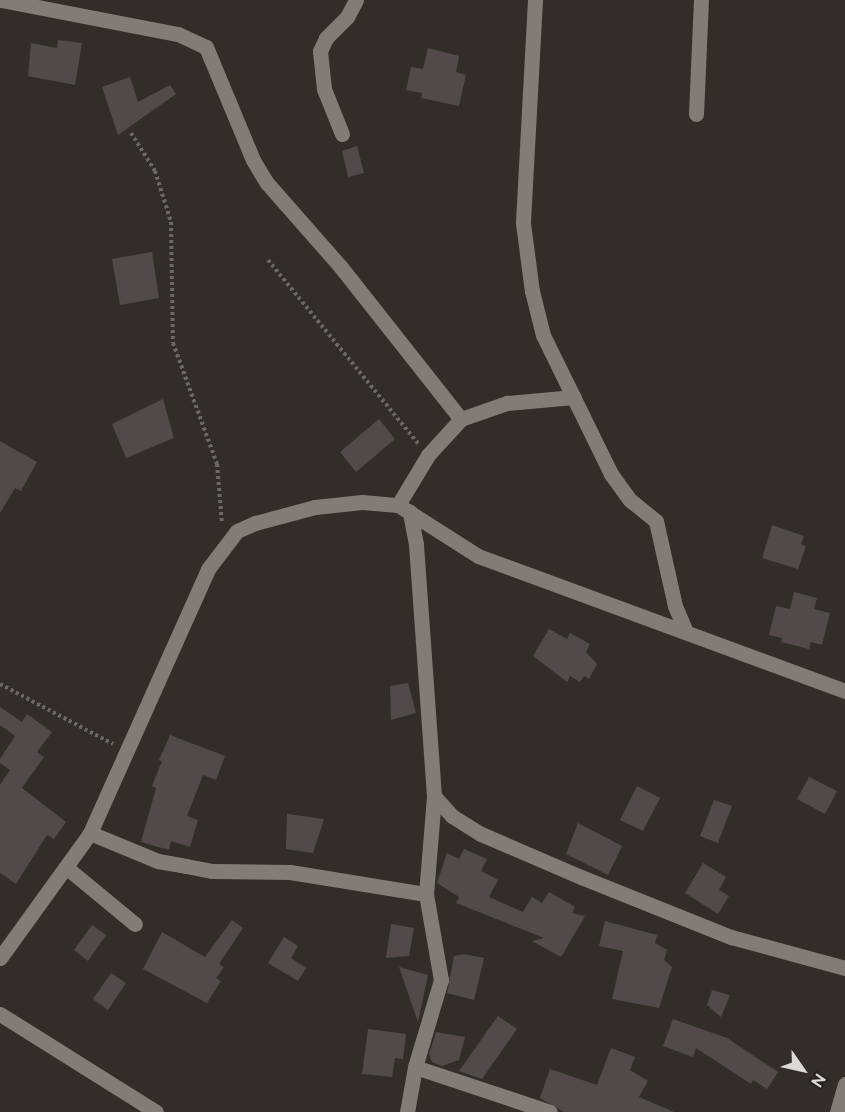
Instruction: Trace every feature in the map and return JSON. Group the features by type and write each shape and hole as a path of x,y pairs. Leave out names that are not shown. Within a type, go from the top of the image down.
{"street":[{"path":"1,0 178,34 206,47 253,160 267,183 340,266 461,420"},
{"path":"342,134 324,89 320,51 326,38 347,17 356,0"},
{"path":"535,0 523,223 525,255 543,336 611,474 630,500 656,521 675,606 685,630"},
{"path":"696,114 701,0"},
{"path":"407,1112 415,1067 441,980 426,894 434,795 416,544 404,508 428,455 461,420 507,403 574,398"},
{"path":"0,958 90,833 128,753 208,569 224,544 237,531 255,523 306,509 362,502 404,508 478,556 685,630 845,691"},
{"path":"434,795 452,816 481,834 581,877 731,937 845,968"},
{"path":"90,833 158,861 213,871 290,872 426,894"},
{"path":"67,868 135,924"},
{"path":"0,1014 156,1112"},
{"path":"415,1067 550,1112"},
{"path":"837,1112 845,1084"}],"path":[{"path":"131,133 155,171 171,222 173,343 217,464 224,544"},
{"path":"267,260 428,455"},
{"path":"0,684 128,753"}],"building":[{"path":"58,40 82,43 75,85 28,76 31,43 57,48"},
{"path":"428,48 459,56 456,72 466,75 459,106 421,98 422,93 406,90 411,67 423,69"},
{"path":"130,77 138,102 170,85 176,94 118,135 102,87"},
{"path":"357,146 364,173 348,177 342,151"},
{"path":"152,252 159,298 120,305 112,259"},
{"path":"163,399 174,438 126,458 112,424"},
{"path":"379,419 395,439 356,472 340,452"},
{"path":"0,441 37,462 21,491 15,488 0,513"},
{"path":"772,525 804,536 801,544 806,546 798,569 762,558"},
{"path":"794,592 817,598 814,609 830,613 822,645 811,642 809,649 781,642 782,638 769,635 776,606 790,609"},
{"path":"549,629 567,639 570,633 590,644 586,652 597,664 589,679 584,676 580,682 570,676 567,682 533,656"},
{"path":"408,683 416,713 391,720 390,686"},
{"path":"0,707 22,722 27,714 52,732 37,752 44,757 22,788 66,822 54,839 47,835 16,884 0,873 0,785 10,770 0,763 0,759 15,736 0,725"},
{"path":"170,735 225,756 216,780 203,775 187,816 198,820 190,847 171,841 169,850 141,842 156,788 152,786 162,761 159,760"},
{"path":"809,777 837,791 825,814 797,799"},
{"path":"637,786 660,798 643,831 620,820"},
{"path":"714,800 732,806 718,843 700,836"},
{"path":"287,814 324,819 313,853 286,849"},
{"path":"578,823 622,846 608,875 566,854"},
{"path":"464,849 487,859 481,871 498,880 489,897 523,912 532,897 542,903 549,892 575,907 572,913 585,916 561,957 532,941 544,938 456,903 459,897 437,883 447,853 459,859"},
{"path":"703,863 726,877 719,890 729,896 718,914 685,893"},
{"path":"232,920 243,928 219,964 224,967 216,978 221,981 207,1003 143,969 162,932 205,957"},
{"path":"605,921 657,935 655,943 667,950 664,960 672,967 659,1008 612,999 623,951 599,946"},
{"path":"391,924 414,928 409,956 386,958"},
{"path":"92,925 106,935 88,961 74,950"},
{"path":"284,937 298,946 291,958 306,968 298,981 268,963"},
{"path":"464,954 484,958 474,1000 447,993 454,956"},
{"path":"399,967 428,975 418,1022"},
{"path":"111,973 126,983 108,1010 93,999"},
{"path":"712,990 730,995 721,1017 707,1005"},
{"path":"498,1016 517,1029 482,1079 459,1071"},
{"path":"673,1019 727,1038 778,1072 767,1089 753,1080 751,1084 696,1048 693,1057 663,1046"},
{"path":"368,1029 406,1034 403,1059 395,1058 392,1077 362,1074"},
{"path":"436,1032 465,1037 459,1060 442,1066 432,1062 429,1054"},
{"path":"611,1048 635,1057 630,1070 648,1081 639,1097 674,1112 564,1112 540,1098 550,1069 597,1085"}]}
